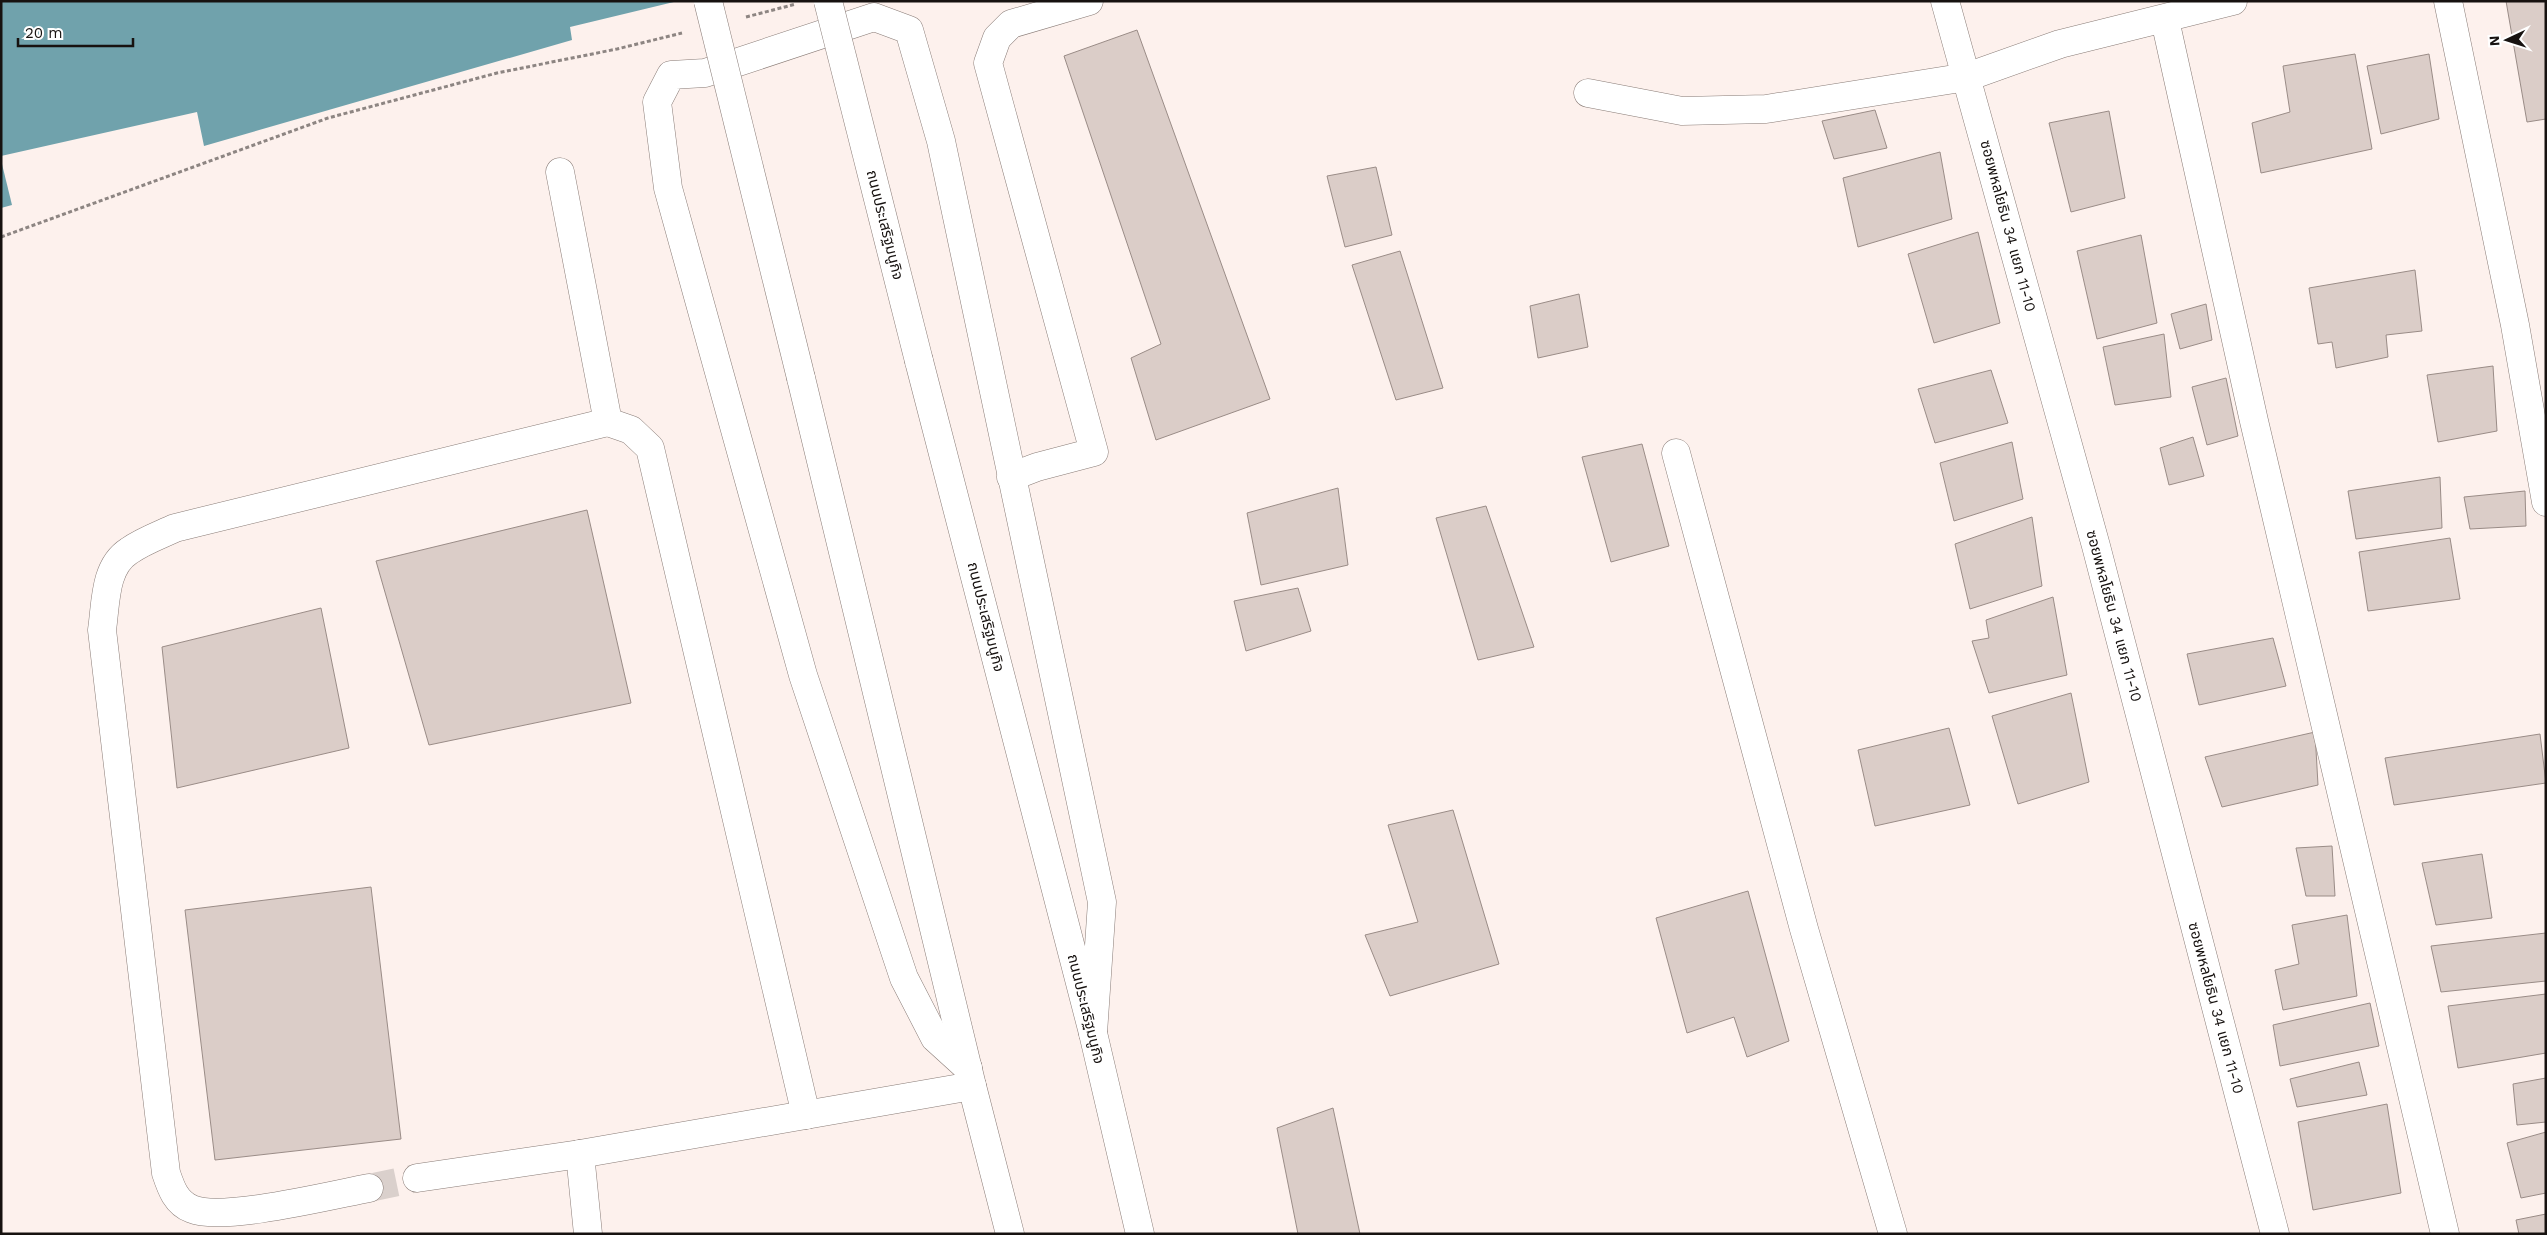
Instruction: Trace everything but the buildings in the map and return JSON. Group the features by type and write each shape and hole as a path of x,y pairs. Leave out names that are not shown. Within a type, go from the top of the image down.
{"main road":[{"path":"708,1 970,1077 1010,1234"},
{"name":"ถนนประเสริฐมนูกิจ","path":"828,1 1093,1033 1140,1234"},
{"path":"1011,478 1037,468 1094,452 988,63 997,38 1011,24 1089,1"},
{"name":"ซอยพหลโยธิน 34 แยก 11-10","path":"1945,1 2096,546 2275,1234"},
{"path":"1588,93 1682,111 1766,109 1967,77 2060,44 2165,20 2233,1"},
{"path":"2448,1 2515,325 2546,502"},
{"path":"970,1077 935,1038 904,978 803,675 668,188 657,102 671,76 704,72 874,18 908,30 941,141 1102,902 1093,1033"},
{"path":"2165,20 2245,382 2445,1234"},
{"path":"560,172 608,422"},
{"path":"369,1188 226,1212 192,1210 180,1202 172,1191 166,1173 102,630 110,578 114,566 128,551 175,528 608,422 631,430 650,448 806,1115"},
{"path":"1676,453 1804,929 1893,1234"},
{"path":"417,1178 580,1154 806,1115 970,1077"},
{"path":"580,1154 588,1234"}],"path":[{"path":"742,18 799,4"},
{"path":"1,237 328,118 497,73 617,49 684,32"}],"water":[{"path":"1,1 678,1 570,27 572,40 204,146 197,112 1,156"},
{"path":"1,160 12,205 1,208"}],"tunnel":[{"path":"369,1188 417,1178"}]}
